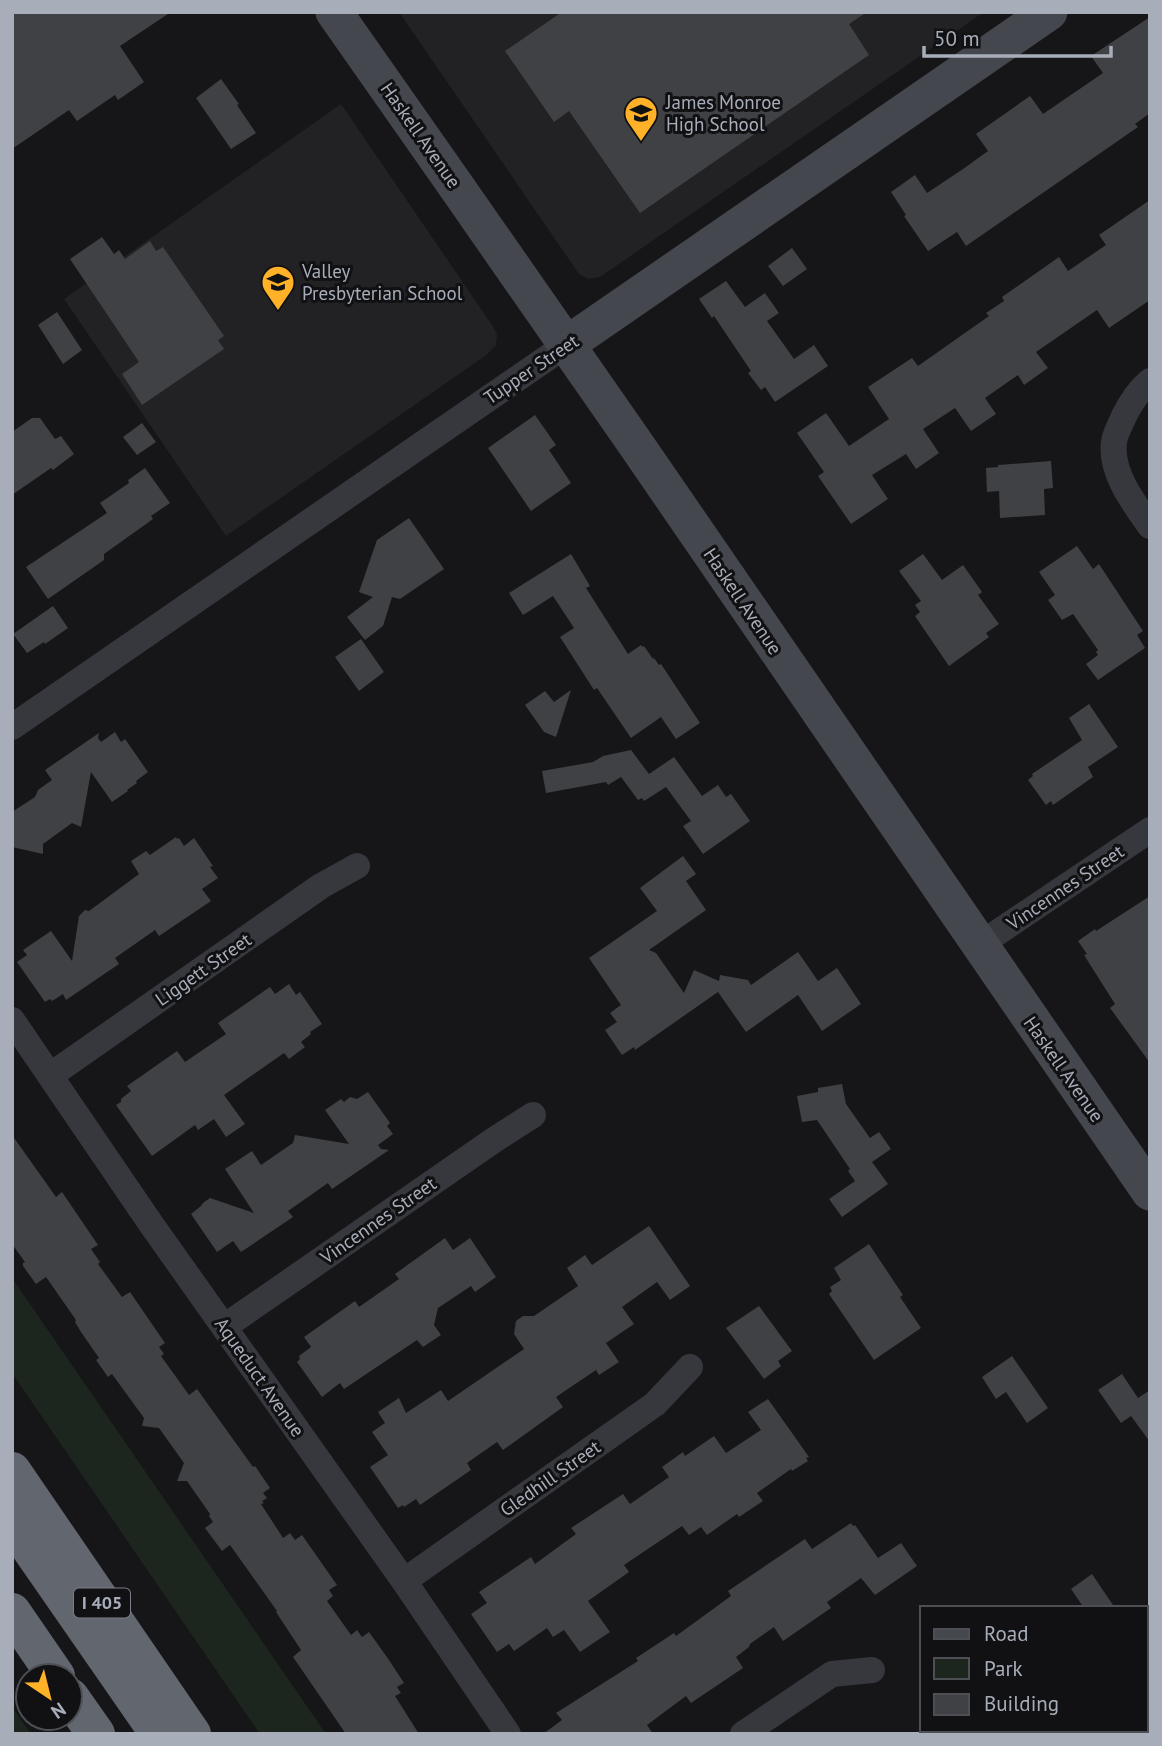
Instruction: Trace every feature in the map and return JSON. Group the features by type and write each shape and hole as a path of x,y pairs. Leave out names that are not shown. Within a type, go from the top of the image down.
{"highway":[{"name":"I 405","path":"12,1471 192,1734"},
{"path":"12,1522 159,1734"},
{"path":"12,1552 138,1734"},
{"path":"12,1612 46,1662"},
{"path":"84,1717 96,1734"}],"main road":[{"name":"Haskell Avenue","path":"334,12 442,164 1150,1192"},
{"name":"Tupper Street","path":"566,345 1049,12"}],"street":[{"name":"Tupper Street","path":"12,726 566,345"},
{"path":"1150,381 1143,386 1127,411 1114,440 1115,461 1120,476 1150,526"},
{"name":"Vincennes Street","path":"979,945 1150,830"},
{"name":"Liggett Street","path":"51,1075 321,886 357,866"},
{"name":"Aqueduct Avenue","path":"12,1020 151,1224 404,1581 508,1734"},
{"name":"Vincennes Street","path":"224,1327 533,1115"},
{"name":"Gledhill Street","path":"404,1581 655,1404 690,1367"},
{"path":"743,1734 832,1674 872,1670"}],"shaded area":[{"name":"James Monroe High School","path":"399,12 984,12 600,277 588,279 579,274"},
{"name":"Valley Presbyterian School","path":"341,104 492,325 497,334 496,345 485,356 226,536 64,299"}],"green space":[{"path":"12,1278 326,1734 260,1734 12,1373"},
{"path":"12,1707 14,1732 31,1734 12,1734"}],"building":[{"path":"12,12 171,12 120,46 144,82 118,100 115,95 77,121 69,110 12,149"},
{"path":"562,12 867,12 849,24 869,55 640,213 569,111 554,122 505,51"},
{"path":"1150,17 1150,113 1135,124 1138,127 966,246 957,232 928,251 891,192 915,175 927,193 963,169 988,151 976,134 1030,96 1043,114 1103,73 1091,56"},
{"path":"221,79 256,133 231,149 196,98"},
{"path":"1150,200 1150,300 1109,328 1097,310 1036,352 1048,368 1024,385 1018,375 985,398 996,414 971,431 955,408 923,429 939,453 916,469 906,454 872,475 888,499 851,524 818,476 824,472 797,433 826,413 849,446 889,419 868,387 912,358 918,366 989,316 986,313 1004,301 1002,297 1059,257 1068,271 1106,245 1099,235"},
{"path":"102,237 114,254 119,250 125,259 150,241 156,251 163,247 224,336 218,340 224,349 142,405 122,374 139,362 70,259"},
{"path":"792,248 807,269 783,286 768,266"},
{"path":"726,281 745,307 765,293 779,313 767,321 794,359 814,345 828,366 775,402 765,387 761,390 748,373 751,371 714,316 712,318 699,299"},
{"path":"57,312 82,350 63,364 38,325"},
{"path":"535,415 556,445 549,450 571,483 531,511 488,448"},
{"path":"32,418 40,418 55,439 61,436 74,454 12,495 12,432"},
{"path":"142,423 156,442 137,455 123,437"},
{"path":"1051,461 1053,488 1044,489 1045,515 1000,518 999,491 987,492 986,468"},
{"path":"145,468 170,503 151,516 153,519 104,554 104,560 48,599 26,567 107,513 100,503"},
{"path":"409,518 444,569 400,599 392,597 383,626 365,640 347,617 373,597 359,592 377,540"},
{"path":"1077,546 1093,569 1099,564 1143,631 1137,635 1145,648 1098,680 1086,664 1098,655 1098,650 1073,614 1062,620 1048,600 1055,595 1039,572"},
{"path":"571,554 590,586 586,588 628,654 641,645 644,646 653,659 661,664 700,723 676,739 661,717 631,738 597,688 594,690 560,637 574,628 553,596 523,615 509,593"},
{"path":"923,554 942,580 963,565 982,592 978,595 999,624 986,633 989,637 949,666 915,616 920,612 915,605 921,601 899,571"},
{"path":"53,606 68,628 27,653 13,634"},
{"path":"361,639 384,672 359,691 335,657"},
{"path":"571,690 556,737 544,732 525,705 545,691 554,702"},
{"path":"1089,704 1118,747 1088,767 1093,777 1053,805 1051,801 1046,805 1028,780 1032,774 1082,740 1069,718"},
{"path":"115,732 121,742 125,739 148,772 112,802 91,772 81,827 72,823 43,844 43,854 12,847 12,812 35,797 38,790 52,780 45,770 99,733 101,742"},
{"path":"631,750 649,774 674,757 702,796 718,785 726,797 731,794 750,821 703,854 683,826 691,821 666,787 644,801 642,798 638,800 621,777 608,785 606,782 546,793 542,771 593,762 603,756"},
{"path":"176,837 184,846 194,838 213,866 210,867 218,878 202,889 211,901 159,936 155,930 115,958 119,964 66,1000 63,994 45,1002 17,962 27,955 23,950 51,931 72,961 79,916 139,874 131,861 146,851 150,855"},
{"path":"683,856 696,874 686,881 706,910 649,950 656,953 684,993 694,970 719,981 720,975 748,980 751,985 798,952 818,981 837,968 861,1004 822,1031 798,995 746,1032 718,992 635,1050 634,1047 622,1055 605,1030 617,1022 610,1013 621,1005 589,958 657,911 640,888"},
{"path":"1150,896 1150,1063 1110,1008 1115,1004 1078,941"},
{"path":"289,984 296,995 300,992 322,1024 301,1042 305,1047 289,1059 284,1053 224,1095 245,1124 226,1137 214,1119 198,1130 195,1125 152,1156 116,1105 131,1091 127,1086 177,1051 185,1062 226,1034 218,1023 270,987 275,994"},
{"path":"842,1084 846,1104 870,1138 879,1132 891,1149 872,1162 888,1184 842,1217 829,1199 855,1181 848,1171 850,1169 817,1120 802,1122 797,1096 818,1092 818,1088"},
{"path":"368,1092 390,1123 387,1126 393,1134 378,1145 381,1149 389,1150 332,1189 328,1183 288,1211 293,1217 241,1252 233,1241 217,1252 191,1214 210,1198 254,1213 225,1169 252,1151 261,1165 293,1143 295,1135 349,1144 325,1110 341,1099 344,1102 350,1097 357,1099"},
{"path":"12,1135 56,1197 62,1192 98,1245 91,1249 100,1262 98,1264 122,1297 130,1292 165,1343 159,1347 164,1354 161,1356 189,1395 197,1389 270,1488 263,1493 267,1498 261,1504 283,1538 290,1533 295,1540 302,1535 337,1585 329,1590 333,1596 327,1601 351,1635 357,1630 362,1637 369,1632 389,1660 404,1683 397,1687 401,1693 395,1696 419,1734 346,1734 293,1657 301,1650 277,1611 230,1545 222,1551 205,1528 213,1522 210,1514 187,1481 177,1481 184,1463 159,1428 142,1426 144,1418 112,1374 108,1377 96,1360 99,1358 46,1277 36,1284 23,1266 25,1262 12,1244"},
{"path":"649,1226 690,1286 670,1300 657,1282 622,1307 634,1324 606,1343 619,1362 599,1375 596,1370 556,1397 563,1407 503,1450 497,1442 467,1463 471,1470 420,1505 416,1499 398,1508 370,1467 388,1455 372,1432 385,1423 378,1412 399,1398 406,1413 441,1390 448,1401 524,1349 514,1334 516,1321 523,1316 534,1316 578,1286 567,1268 585,1255 592,1265"},
{"path":"445,1238 453,1250 470,1238 496,1277 475,1292 471,1286 438,1308 434,1325 441,1335 423,1347 417,1340 344,1389 340,1383 322,1397 297,1362 299,1356 311,1347 304,1337 355,1301 359,1307 399,1279 395,1274"},
{"path":"869,1244 921,1328 874,1360 829,1294 832,1291 830,1287 841,1280 834,1268"},
{"path":"759,1306 792,1351 778,1361 781,1366 764,1379 726,1328"},
{"path":"1012,1356 1048,1408 1027,1423 1006,1392 996,1399 982,1377"},
{"path":"1122,1374 1138,1398 1150,1390 1150,1442 1131,1416 1121,1423 1098,1390"},
{"path":"768,1399 809,1457 806,1458 808,1461 792,1471 791,1469 757,1493 763,1501 739,1517 737,1514 707,1535 701,1527 689,1535 682,1526 624,1565 629,1572 588,1601 610,1632 580,1652 564,1630 553,1637 547,1628 514,1651 509,1644 497,1652 471,1614 487,1603 479,1592 531,1557 535,1564 576,1534 571,1528 623,1494 630,1504 669,1477 662,1467 683,1452 685,1456 714,1436 726,1453 761,1430 748,1412"},
{"path":"851,1523 878,1558 901,1543 917,1566 875,1595 861,1578 827,1602 831,1608 783,1641 774,1627 736,1657 743,1668 691,1703 686,1696 647,1725 653,1734 543,1734 562,1720 556,1713 638,1661 636,1658 674,1633 676,1636 731,1596 728,1591 805,1539 812,1549"},
{"path":"1092,1574 1114,1606 1083,1606 1071,1589"}],"place":[{"name":"James Monroe High School","path":"641,143"},
{"name":"Valley Presbyterian School","path":"278,312"}]}
